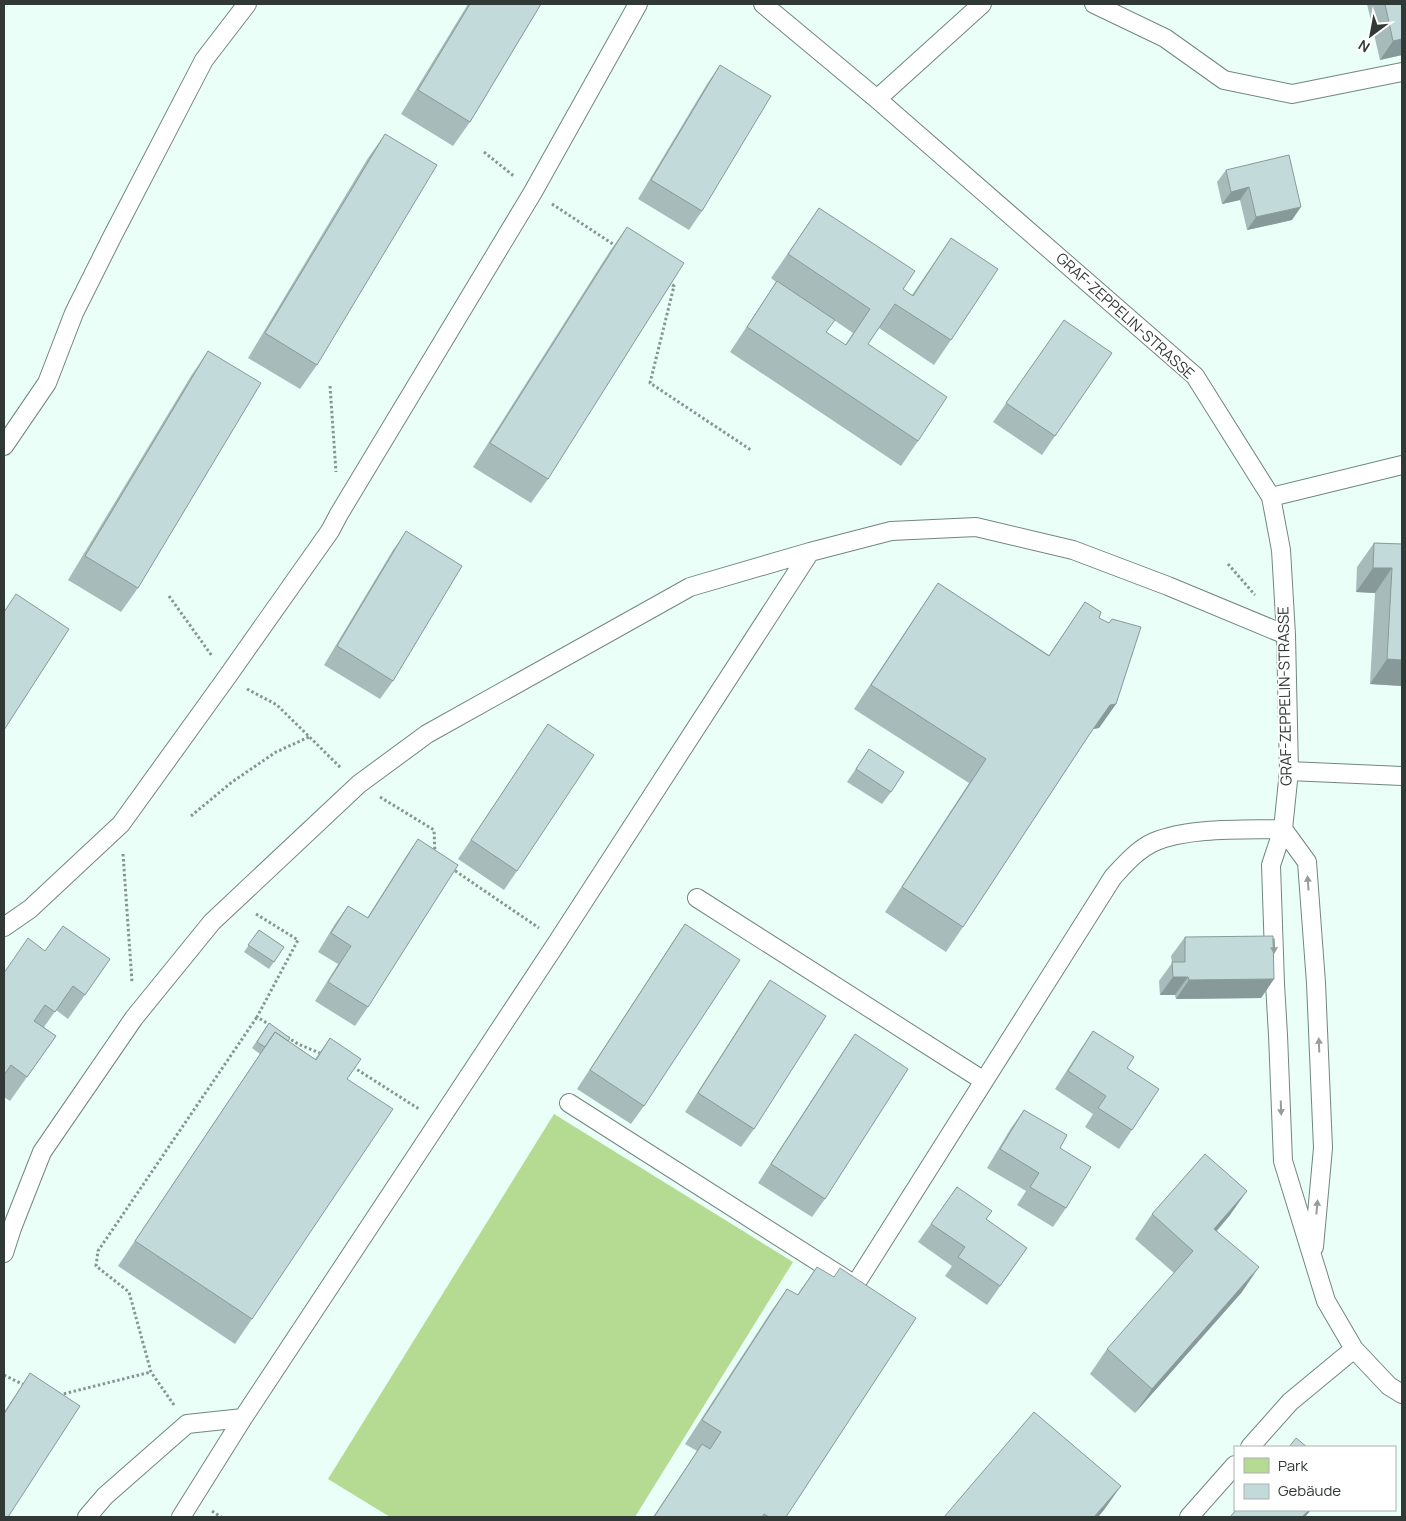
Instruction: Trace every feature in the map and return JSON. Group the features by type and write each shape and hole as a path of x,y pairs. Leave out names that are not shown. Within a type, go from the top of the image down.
{"lane":[{"path":"4,446 47,383 74,313 204,60 247,4"},
{"path":"4,927 30,909 121,824 222,685 330,531 533,192 638,4"},
{"name":"GRAF-ZEPPELIN-STRASSE","path":"763,4 877,99 1195,376 1271,497 1281,550 1286,635 1289,772 1283,829 1271,865 1283,1161 1326,1301 1354,1349 1389,1386 1402,1394"},
{"path":"877,99 982,4"},
{"path":"1094,4 1165,38 1224,80 1292,94 1402,72"},
{"path":"1271,497 1402,465"},
{"path":"4,1253 42,1152 134,1018 212,922 358,784 427,734 690,587 810,552 891,531 976,527 1073,550 1168,586 1286,635"},
{"path":"181,1517 243,1418 569,924 810,552"},
{"path":"1289,772 1402,776"},
{"path":"569,1103 856,1286 1113,876 1134,856 1153,842 1180,835 1217,830 1283,829"},
{"name":"GRAF-ZEPPELIN-STRASSE","path":"1283,829 1307,862 1316,983 1323,1148 1313,1255"},
{"path":"698,898 984,1082"},
{"path":"1251,1446 1290,1402 1354,1349"},
{"path":"87,1517 105,1496 188,1424 243,1418"},
{"path":"1189,1517 1234,1466"}],"path":[{"path":"484,152 533,192 619,249"},
{"path":"666,281 674,286 650,383 751,450"},
{"path":"330,386 336,474"},
{"path":"1228,564 1256,596"},
{"path":"191,816 232,782 276,752 309,737"},
{"path":"121,824 134,1018"},
{"path":"188,1424 151,1372 129,1292 96,1266 98,1250 257,1017 298,940 234,901"},
{"path":"257,1017 273,1028"},
{"path":"282,1033 298,1044 323,1054"},
{"path":"349,1064 439,1122"},
{"path":"57,1395 151,1372"},
{"path":"4,1375 30,1388"}],"green space":[{"path":"554,1114 793,1262 635,1517 390,1517 328,1479"}],"building":[{"path":"470,4 541,4 470,122 418,90"},
{"path":"1385,4 1402,4 1402,39 1393,41"},
{"path":"720,65 771,96 702,211 651,180"},
{"path":"385,134 437,165 317,365 265,333"},
{"path":"1289,155 1301,207 1256,217 1249,187 1231,192 1226,170"},
{"path":"819,208 915,271 903,289 913,296 951,238 998,269 951,340 895,304 868,344 947,397 918,441 747,327 777,281 835,320 826,332 846,345 870,309 788,254"},
{"path":"627,227 684,263 548,479 490,443"},
{"path":"1064,320 1112,353 1055,436 1006,403"},
{"path":"208,351 261,383 138,588 85,556"},
{"path":"406,531 462,566 393,681 337,646"},
{"path":"1374,543 1402,544 1402,660 1387,659 1392,568 1373,568"},
{"path":"938,583 1049,656 1085,602 1101,612 1099,618 1109,623 1112,619 1141,627 1116,704 1110,705 1089,735 963,927 902,887 986,759 871,685"},
{"path":"16,594 69,629 4,730 4,612"},
{"path":"548,724 594,755 517,871 471,840"},
{"path":"869,749 904,772 891,792 856,769"},
{"path":"418,839 458,865 368,1007 328,982 351,946 331,933 348,906 368,918"},
{"path":"685,924 740,960 644,1106 590,1070"},
{"path":"63,926 110,959 85,995 73,986 55,1012 45,1005 34,1021 56,1036 27,1077 11,1065 4,1075 4,973 28,938 45,951"},
{"path":"259,930 284,947 274,962 248,945"},
{"path":"1273,936 1274,979 1189,980 1188,977 1173,977 1172,962 1185,962 1185,937"},
{"path":"770,980 826,1016 754,1129 698,1093"},
{"path":"269,1023 290,1038 288,1041 275,1032 265,1047 257,1042"},
{"path":"1093,1031 1134,1057 1127,1068 1159,1089 1132,1130 1098,1108 1106,1096 1068,1071"},
{"path":"275,1032 316,1060 330,1038 361,1059 347,1079 393,1109 252,1319 135,1241"},
{"path":"855,1034 908,1069 825,1199 771,1164"},
{"path":"1024,1110 1067,1135 1060,1148 1091,1167 1066,1208 1030,1187 1039,1173 1000,1149"},
{"path":"1205,1154 1247,1191 1214,1229 1259,1267 1152,1389 1107,1349 1193,1251 1152,1214"},
{"path":"957,1187 992,1211 986,1219 1027,1248 1000,1286 958,1257 965,1247 931,1224"},
{"path":"817,1267 834,1277 840,1268 916,1318 786,1517 769,1517 764,1514 762,1517 654,1517 702,1444 710,1449 721,1432 702,1420 787,1289 798,1295"},
{"path":"30,1373 80,1406 8,1517 4,1517 4,1414"},
{"path":"1034,1412 1121,1486 1094,1517 944,1517"},
{"path":"1296,1438 1306,1446 1290,1446"},
{"path":"1235,1511 1308,1511 1302,1517 1230,1517"}]}
